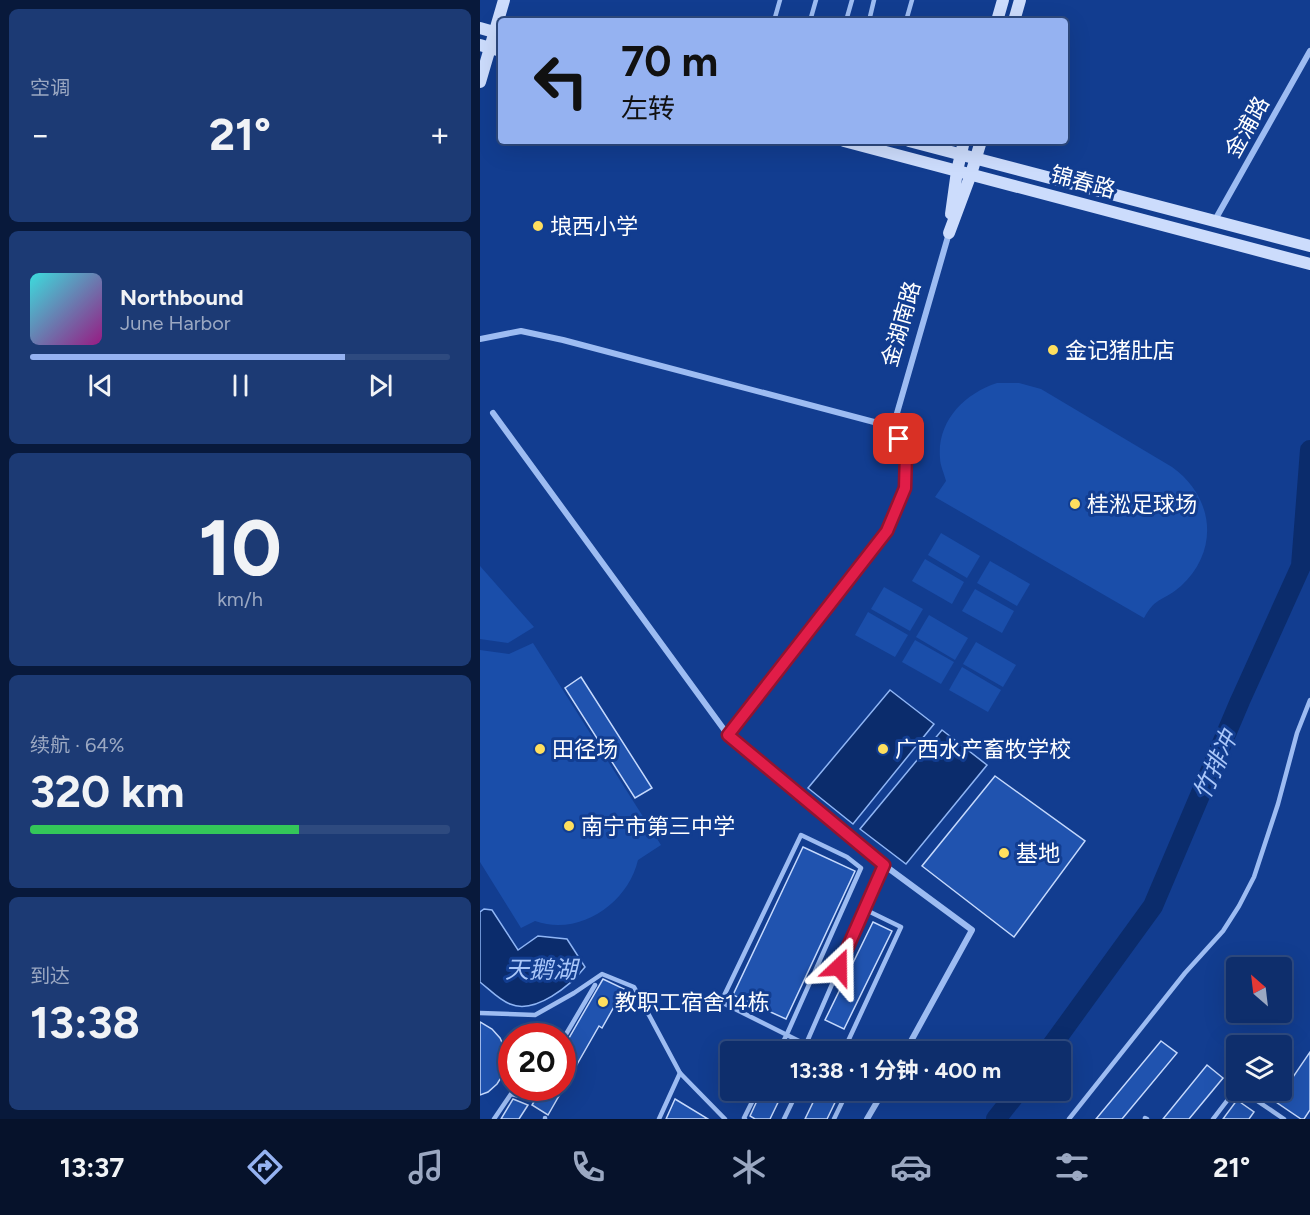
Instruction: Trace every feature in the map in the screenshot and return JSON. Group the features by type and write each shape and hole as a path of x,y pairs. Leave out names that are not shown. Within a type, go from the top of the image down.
{"main road":[{"path":"501,18 504,0"},
{"path":"998,18 1003,0"},
{"path":"1015,18 1020,0"},
{"path":"480,28 498,33 490,48 480,82"},
{"name":"锦春路","path":"855,144 1310,264"},
{"name":"锦春路","path":"921,144 1310,246"},
{"name":"金湖南路","path":"949,233 963,144"},
{"name":"金湖南路","path":"949,233 980,144"}],"street":[{"name":"金浦路","path":"1215,221 1310,51"},
{"name":"金湖南路","path":"893,427 949,233"},
{"path":"480,339 521,331 893,427 906,452 905,488 887,531 728,735"},
{"path":"493,413 728,735 884,865 972,930 911,1041"},
{"path":"867,1119 878,1101"}],"lane":[{"path":"775,18 780,0"},
{"path":"811,18 816,0"},
{"path":"847,18 852,0"},
{"path":"869,18 874,0"},
{"path":"903,0 912,1 907,18"},
{"path":"1069,1119 1185,974 1223,931 1239,906 1254,878 1278,804 1297,733 1310,700"},
{"path":"783,1041 786,1034 861,868 847,857 801,835 721,1002 786,1034 800,1041"},
{"path":"807,1041 884,865"},
{"path":"848,1041 901,927 864,909"},
{"path":"480,1012 535,1015 602,974 634,987 681,1073 725,1119"},
{"path":"573,1023 595,985"},
{"path":"659,1119 681,1073"},
{"path":"494,1119 506,1101"},
{"path":"745,1119 752,1101"},
{"path":"784,1119 793,1101"},
{"path":"834,1119 843,1101"},
{"path":"1213,1119 1227,1101"},
{"path":"1258,1101 1284,1119"},
{"path":"1269,1119 1274,1112"}],"shaded area":[{"name":"桂淞足球场","path":"997,383 1019,383 1041,389 1172,467 1197,493 1204,508 1207,524 1202,556 1194,572 1181,586 1156,602 1144,618 935,497 946,481 940,461 940,445 948,421 955,411 974,394"},
{"path":"941,533 980,556 967,578 928,555"},
{"path":"925,559 964,582 952,604 912,581"},
{"path":"990,561 1030,584 1017,606 977,583"},
{"path":"480,566 534,627 508,643 480,639"},
{"path":"884,587 923,609 910,631 871,609"},
{"path":"975,589 1014,611 1002,633 962,611"},
{"path":"868,612 908,635 895,657 855,635"},
{"path":"929,615 968,638 955,660 916,637"},
{"path":"915,640 954,662 941,684 902,662"},
{"path":"976,642 1016,665 1003,687 963,664"},
{"name":"田径场","path":"533,643 661,845 638,860 633,876 624,890 600,913 569,924 552,925 535,921 521,928 480,862 480,650 509,654"},
{"path":"962,667 1001,690 988,712 949,690"}],"water":[{"path":"890,690 934,724 853,824 808,788"},
{"path":"942,730 987,765 906,864 860,829"},
{"name":"天鹅湖","path":"484,909 492,910 518,950 538,936 567,939 585,967 562,990 541,1002 520,1006 506,1002 480,982 480,912"}],"building":[{"path":"581,677 652,788 635,798 565,688"},
{"name":"基地","path":"995,776 1085,841 1014,937 922,866"},
{"path":"803,847 855,871 786,1019 733,995"},
{"path":"873,922 892,931 844,1029 825,1020"},
{"path":"603,979 624,989 602,1028 599,1026 576,1066 576,1026"},
{"path":"480,1022 498,1036 498,1082 488,1092 480,1095"},
{"path":"1161,1041 1177,1053 1122,1119 1096,1119"},
{"path":"1310,1052 1310,1110 1304,1119 1276,1102 1292,1101 1292,1078"},
{"path":"1207,1065 1223,1078 1189,1119 1163,1119"},
{"path":"675,1099 708,1119 666,1119"},
{"path":"512,1101 528,1105 519,1119 501,1119"},
{"path":"534,1101 556,1101 548,1115 532,1105"},
{"path":"757,1101 779,1101 770,1119 755,1119 750,1116"},
{"path":"814,1101 836,1101 827,1119 805,1119"},
{"path":"1236,1101 1254,1112 1249,1119 1223,1119"}],"waterway":[{"name":"竹排冲","path":"1055,1041 1153,906 1240,701 1301,566 1310,450"},
{"name":"竹排冲","path":"996,1119 1010,1101"}],"place":[{"name":"埌西小学","path":"538,226"},
{"name":"金记猪肚店","path":"1053,350"},
{"name":"桂淞足球场","path":"1075,504"},
{"name":"田径场","path":"540,749"},
{"name":"广西水产畜牧学校","path":"883,749"},
{"name":"南宁市第三中学","path":"569,826"},
{"name":"基地","path":"1004,853"},
{"name":"教职工宿舍14栋","path":"603,1002"}],"route":[{"path":"839,967 884,865 728,735 887,531 905,488 906,452 899,439"}]}
